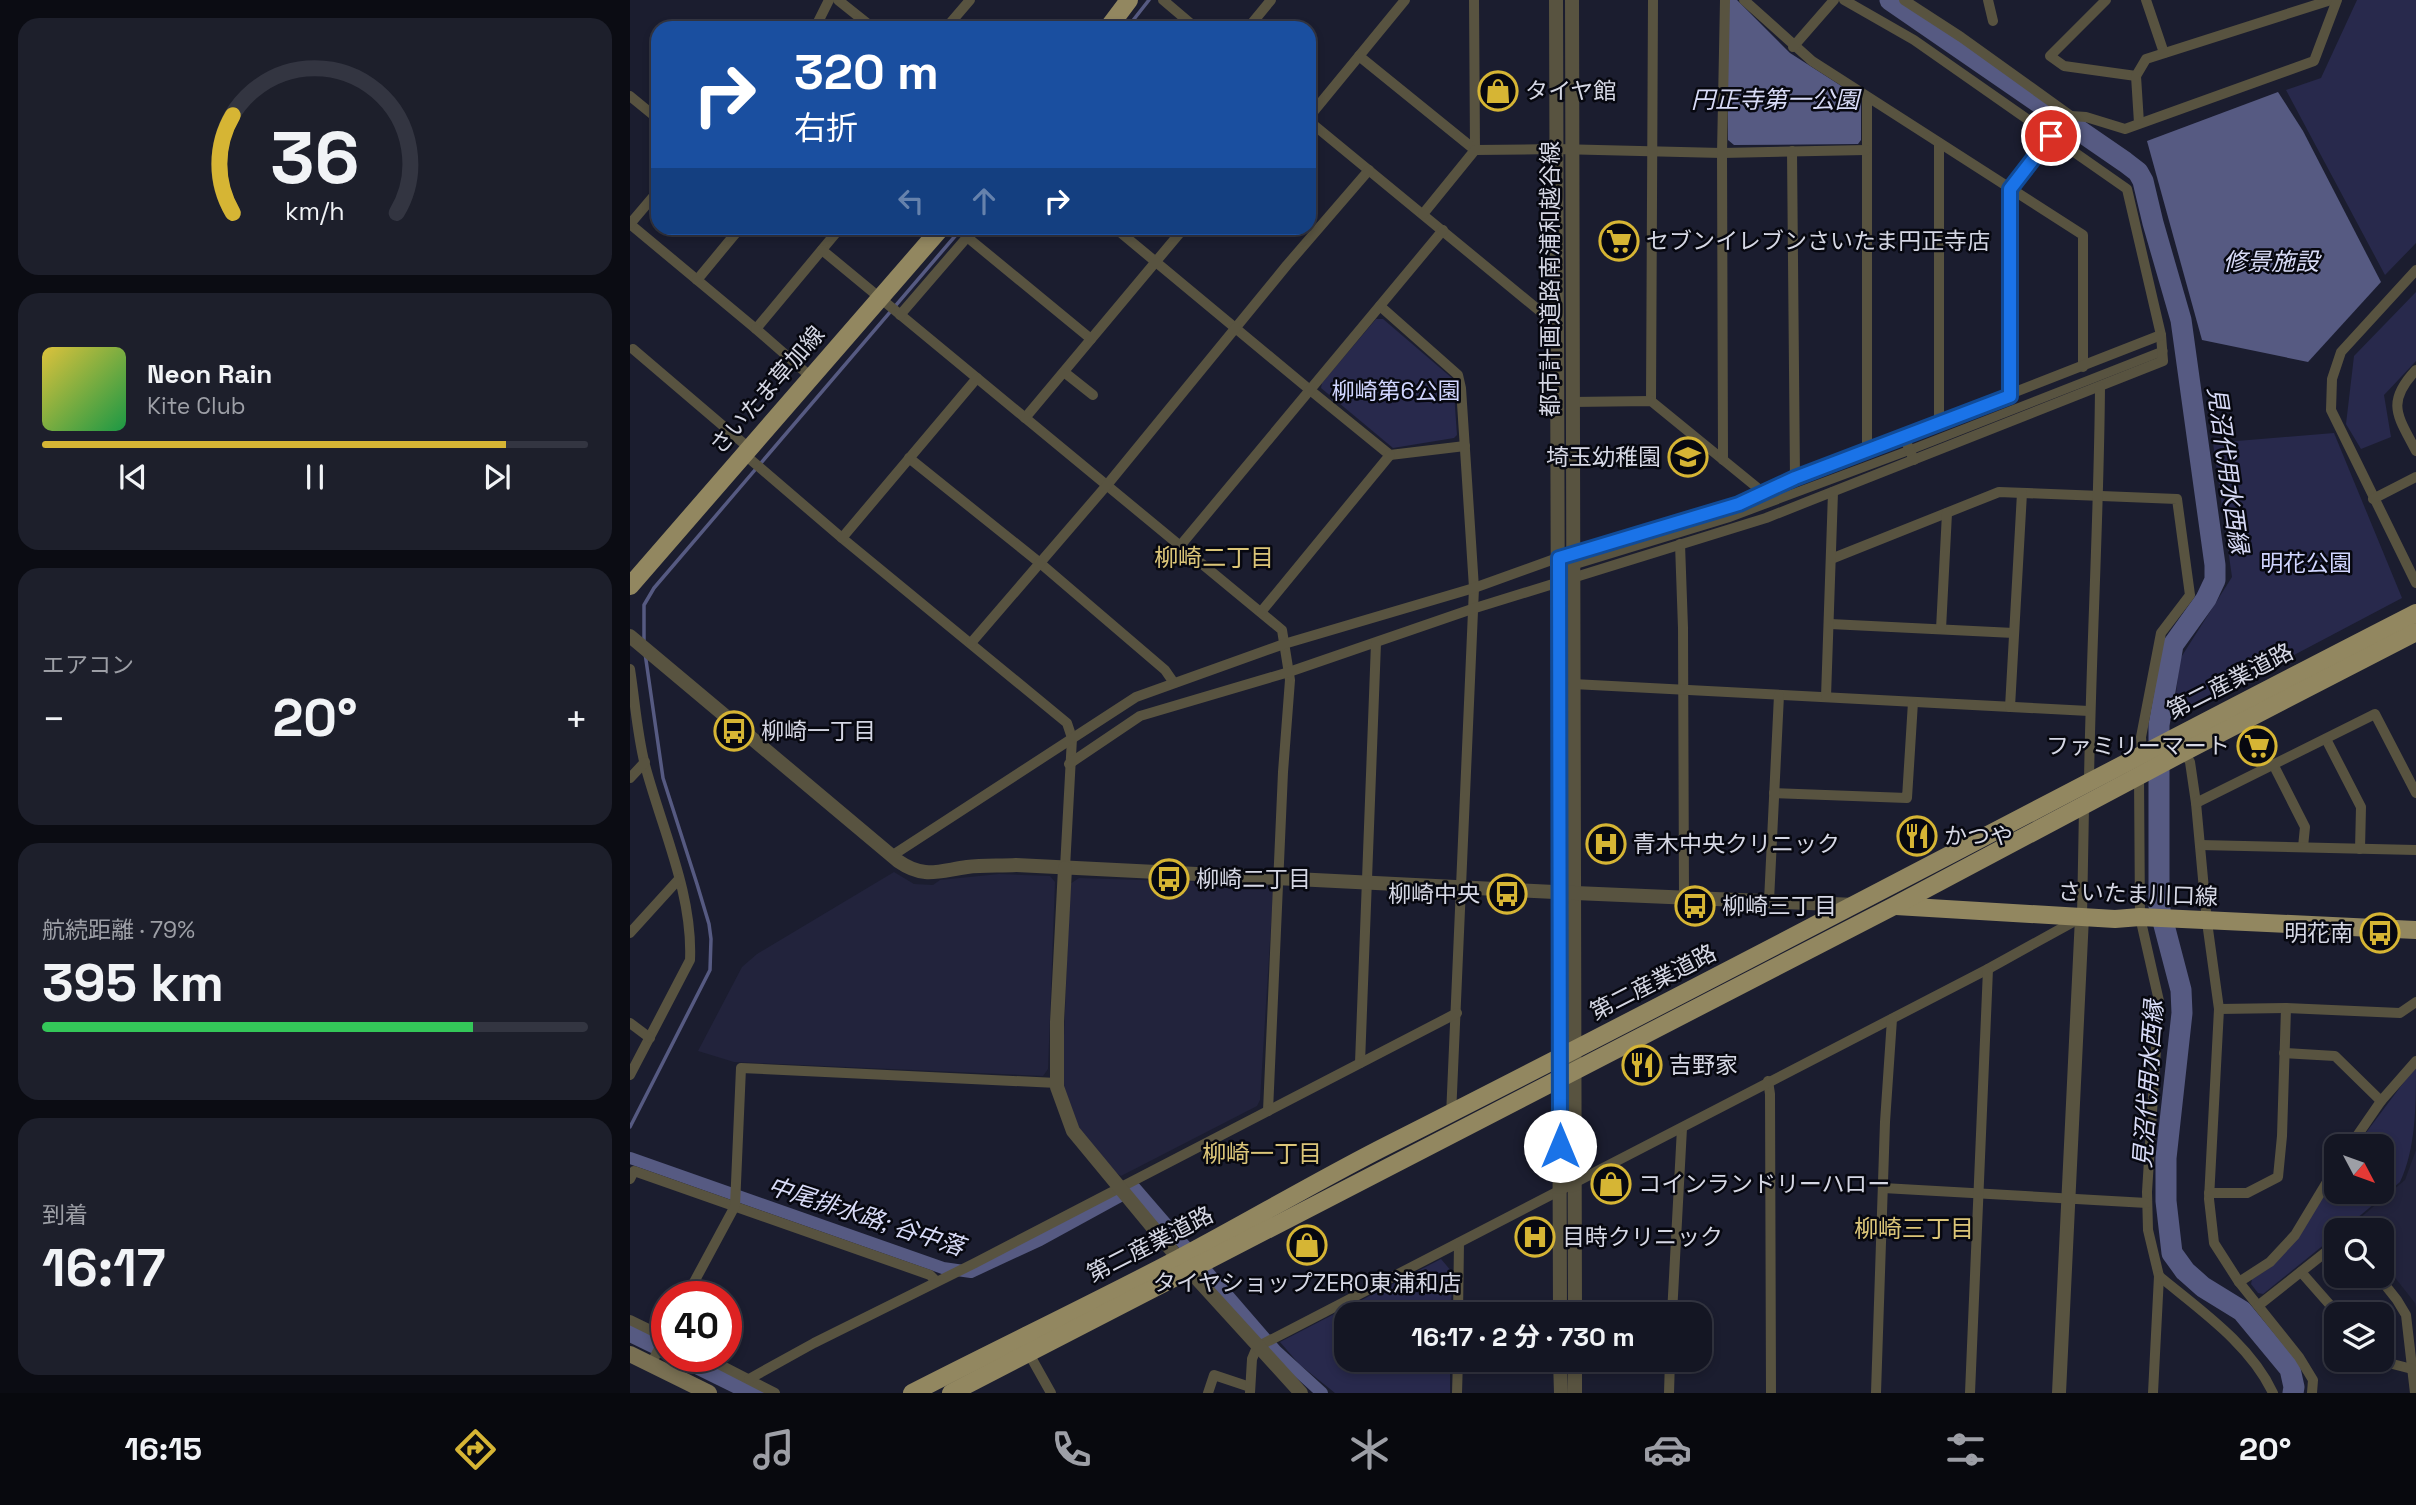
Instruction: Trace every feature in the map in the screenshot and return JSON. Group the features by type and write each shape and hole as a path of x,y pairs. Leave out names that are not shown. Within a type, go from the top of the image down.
{"main road":[{"path":"1113,21 1129,0"},
{"name":"さいたま草加線","path":"630,586 749,455 811,377 935,235"},
{"name":"第二産業道路","path":"951,1393 1192,1259 1379,1150 1451,1116 2089,781 2416,613"},
{"name":"第二産業道路","path":"912,1393 1192,1259 1568,1073 1894,906 2416,632"},
{"name":"さいたま川口線","path":"1857,905 2416,930"},
{"path":"630,1354 651,1364"},
{"path":"667,1372 709,1393"}],"street":[{"path":"818,21 829,0"},
{"path":"838,0 864,21"},
{"path":"952,21 970,0"},
{"path":"1163,0 1188,21"},
{"path":"1254,21 1271,0"},
{"path":"1316,110 1405,0"},
{"path":"1423,214 1475,150 1474,0"},
{"name":"都市計画道路南浦和越谷線","path":"1556,0 1559,581 1567,893 1568,1073 1575,1184 1575,1302"},
{"name":"都市計画道路南浦和越谷線","path":"1567,893 1574,565 1572,0"},
{"path":"1651,401 1653,0"},
{"path":"1723,460 1725,0"},
{"path":"1744,0 1793,47 1867,98 2083,235 2083,367"},
{"path":"1793,47 1834,0"},
{"path":"1844,0 1914,40 2126,189 2161,335 2163,356"},
{"path":"1988,0 1993,21"},
{"path":"2106,0 2050,56 2064,66 2136,76"},
{"path":"2146,0 2164,53"},
{"path":"2139,123 2136,76 2146,59 2331,0"},
{"path":"2010,396 2010,189 2051,136 2068,119 2086,117 2125,129 2314,61 2337,0"},
{"path":"1907,1 2068,119"},
{"path":"1359,56 1475,150 1723,153 1866,150"},
{"path":"630,96 651,113"},
{"path":"1867,98 1867,451"},
{"path":"1316,125 1558,326"},
{"path":"1939,143 1939,424"},
{"path":"1792,151 1795,478"},
{"path":"1316,232 1369,170"},
{"path":"651,199 630,224 811,377"},
{"path":"1180,546 1443,230"},
{"path":"697,280 734,235"},
{"path":"756,330 834,235"},
{"path":"1123,235 1390,455"},
{"path":"1025,418 1178,235"},
{"path":"971,643 1107,485 1314,235"},
{"path":"900,315 967,237 1091,339"},
{"path":"822,250 1282,630 1289,672 1268,1111"},
{"path":"2416,270 2341,352 2332,379 2331,410 2416,583"},
{"path":"1380,306 1458,375 1461,388 1474,588 1451,1116"},
{"path":"1069,764 1140,716 1289,672 1559,581 1574,565 1765,494 1795,478 1939,424 2161,335"},
{"path":"633,349 765,472 1067,723 1072,738 1057,1021 1057,1083 1073,1131 1132,1204 1192,1259 1257,1347 1301,1393"},
{"path":"1574,565 1728,518 1912,455 2100,387 2163,356"},
{"path":"892,855 1136,697 1284,644 1474,588 1559,558 1574,565 1680,544 1766,518 1833,492 1912,455 2163,356"},
{"path":"2416,370 2407,379 2397,398 2397,414 2416,451"},
{"path":"1064,372 1093,395"},
{"path":"842,538 976,378"},
{"path":"2089,781 2100,387"},
{"path":"1572,402 1651,401 1765,494"},
{"path":"1905,437 1912,455"},
{"path":"1261,612 1390,455 1465,446"},
{"path":"909,458 1040,563 1166,670 1174,683"},
{"path":"2373,499 2416,477"},
{"path":"1826,697 1833,492"},
{"path":"1831,559 1999,492 2177,499 2190,595 2161,633 2141,737 2154,748"},
{"path":"2010,707 2022,493"},
{"path":"1941,629 1947,513"},
{"path":"1680,544 1684,898"},
{"path":"1830,624 2014,633"},
{"path":"633,638 892,855 907,867 926,873 968,867 1016,865 1857,905"},
{"path":"1360,1063 1376,643"},
{"path":"630,669 645,762 688,910 691,940 690,960 630,1075"},
{"path":"1573,684 2089,710"},
{"path":"1769,901 1779,695"},
{"path":"1774,793 1907,798 1913,702"},
{"path":"2196,803 2375,715 2416,793"},
{"path":"2326,739 2361,807 2360,849"},
{"path":"630,778 645,762"},
{"path":"2153,1393 2159,1276 2148,1230 2147,1203 2160,1000 2144,917 2161,764 2190,762 2219,1009 2209,1193 2214,1243 2239,1282 2299,1357 2314,1380 2312,1393"},
{"path":"2273,764 2305,827 2303,848"},
{"path":"2059,1393 2082,917 2084,807"},
{"path":"2200,845 2416,850"},
{"path":"630,933 679,879"},
{"path":"1208,1393 1214,1375 1250,1390 1252,1359 1257,1347 1560,1192 1768,1081 1988,970 2082,917"},
{"path":"1970,1393 1988,970"},
{"path":"2219,1009 2286,1008 2400,1013 2414,1006"},
{"path":"2209,1193 2247,1193 2277,1177 2282,1136 2286,1008"},
{"path":"749,1379 814,1343 975,1264 1457,1013"},
{"path":"1876,1393 1892,1019"},
{"path":"630,1023 650,1038"},
{"path":"2284,1053 2335,1056 2381,1101"},
{"path":"2358,1134 2381,1101 2416,1061"},
{"path":"695,1281 735,1206 741,1068 1057,1083"},
{"name":"都市計画道路南浦和越谷線","path":"1560,1302 1560,1192 1568,1073"},
{"path":"1768,1081 1771,1393"},
{"path":"1673,1302 1682,1128"},
{"path":"630,1179 634,1171 930,1275 936,1281"},
{"path":"2239,1282 2270,1262 2295,1235 2324,1187"},
{"path":"1883,1188 2147,1203"},
{"path":"1458,1302 1459,1243"},
{"path":"2259,1305 2324,1254"},
{"path":"2301,1272 2327,1302"},
{"path":"2159,1276 2227,1333 2265,1376 2273,1393"},
{"path":"2388,1288 2406,1315 2415,1393"},
{"path":"630,1320 651,1329"},
{"path":"1028,1352 1051,1393"},
{"path":"2394,1364 2412,1369"},
{"path":"735,1372 775,1393"},
{"path":"1457,1393 1458,1372"},
{"path":"1560,1372 1560,1393"},
{"path":"1575,1372 1575,1393"},
{"path":"1669,1393 1670,1372"}],"shaded area":[{"path":"894,872 914,884 933,885 940,880 999,874 1050,876 1055,882 1048,1069 1043,1076 734,1062 698,1051 742,967 757,954"},
{"path":"1079,878 1267,884 1273,893 1260,1100 1257,1106 1121,1176 1109,1168 1077,1126 1062,1086 1070,884"},
{"path":"2416,1150 2416,1308 2394,1276 2394,1218 2360,1218 2377,1204 2394,1204 2394,1189 2405,1180"}],"green space":[{"path":"2357,0 2416,0 2416,243 2385,275 2286,90 2321,78"},
{"path":"2416,292 2416,361 2384,395 2391,437 2361,449 2346,424 2354,356"},
{"name":"柳崎第6公園","path":"1376,319 1383,319 1453,379 1457,435 1454,438 1393,448 1321,388 1322,383"},
{"name":"明花公園","path":"2334,433 2402,598 2173,719 2180,659 2232,577 2213,443"},
{"path":"2416,1066 2412,1141 2400,1182 2394,1187 2394,1134 2365,1134"},
{"path":"2324,1192 2324,1204 2374,1204 2357,1218 2324,1218 2324,1245 2263,1294 2258,1293 2251,1284 2252,1279 2271,1267"},
{"path":"1441,1259 1452,1272 1451,1302 1358,1302"},
{"path":"1334,1314 1334,1372 1450,1372 1450,1393 1335,1393 1299,1364 1280,1342"}],"water":[{"name":"円正寺第一公園","path":"1728,0 1737,0 1790,53 1857,96 1861,102 1861,140 1858,144 1734,145 1728,140"},
{"name":"修景施設","path":"2278,92 2303,131 2381,282 2308,362 2202,340 2147,141"}],"waterway":[{"path":"1132,21 1149,0"},
{"name":"見沼代用水西縁","path":"1890,0 2125,162 2138,172 2143,181 2181,320 2215,565 2215,580 2206,599 2173,645 2159,725 2159,906 2181,990 2182,1013 2166,1158 2166,1201 2172,1253 2185,1271 2203,1287 2242,1311 2290,1369 2293,1393"},
{"path":"644,642 644,605 654,588 956,235"},
{"path":"630,1127 710,970 711,939 709,924 663,778 645,653"},
{"name":"中尾排水路; 谷中落","path":"630,1158 943,1268 971,1272 1040,1240 1135,1188 1276,1351 1322,1393"},
{"path":"630,1331 651,1341"},
{"path":"714,1372 757,1393"}],"place":[{"name":"タイヤ館","path":"1498,91"},
{"name":"セブンイレブンさいたま円正寺店","path":"1619,241"},
{"name":"埼玉幼稚園","path":"1688,457"},
{"name":"柳崎一丁目","path":"734,731"},
{"name":"ファミリーマート","path":"2257,746"},
{"name":"かつや","path":"1917,836"},
{"name":"青木中央クリニック","path":"1606,844"},
{"name":"柳崎二丁目","path":"1169,879"},
{"name":"柳崎中央","path":"1507,894"},
{"name":"柳崎三丁目","path":"1695,906"},
{"name":"明花南","path":"2380,933"},
{"name":"吉野家","path":"1642,1065"},
{"name":"コインランドリーハロー","path":"1611,1184"},
{"name":"目時クリニック","path":"1535,1237"},
{"name":"タイヤショップZERO東浦和店","path":"1307,1245"}],"district":[{"name":"柳崎二丁目","path":"1214,557"},
{"name":"柳崎一丁目","path":"1262,1153"},
{"name":"柳崎三丁目","path":"1914,1228"}],"route":[{"path":"1560,1146 1559,558 1739,504 1795,478 2010,396 2010,189 2051,136"}]}
